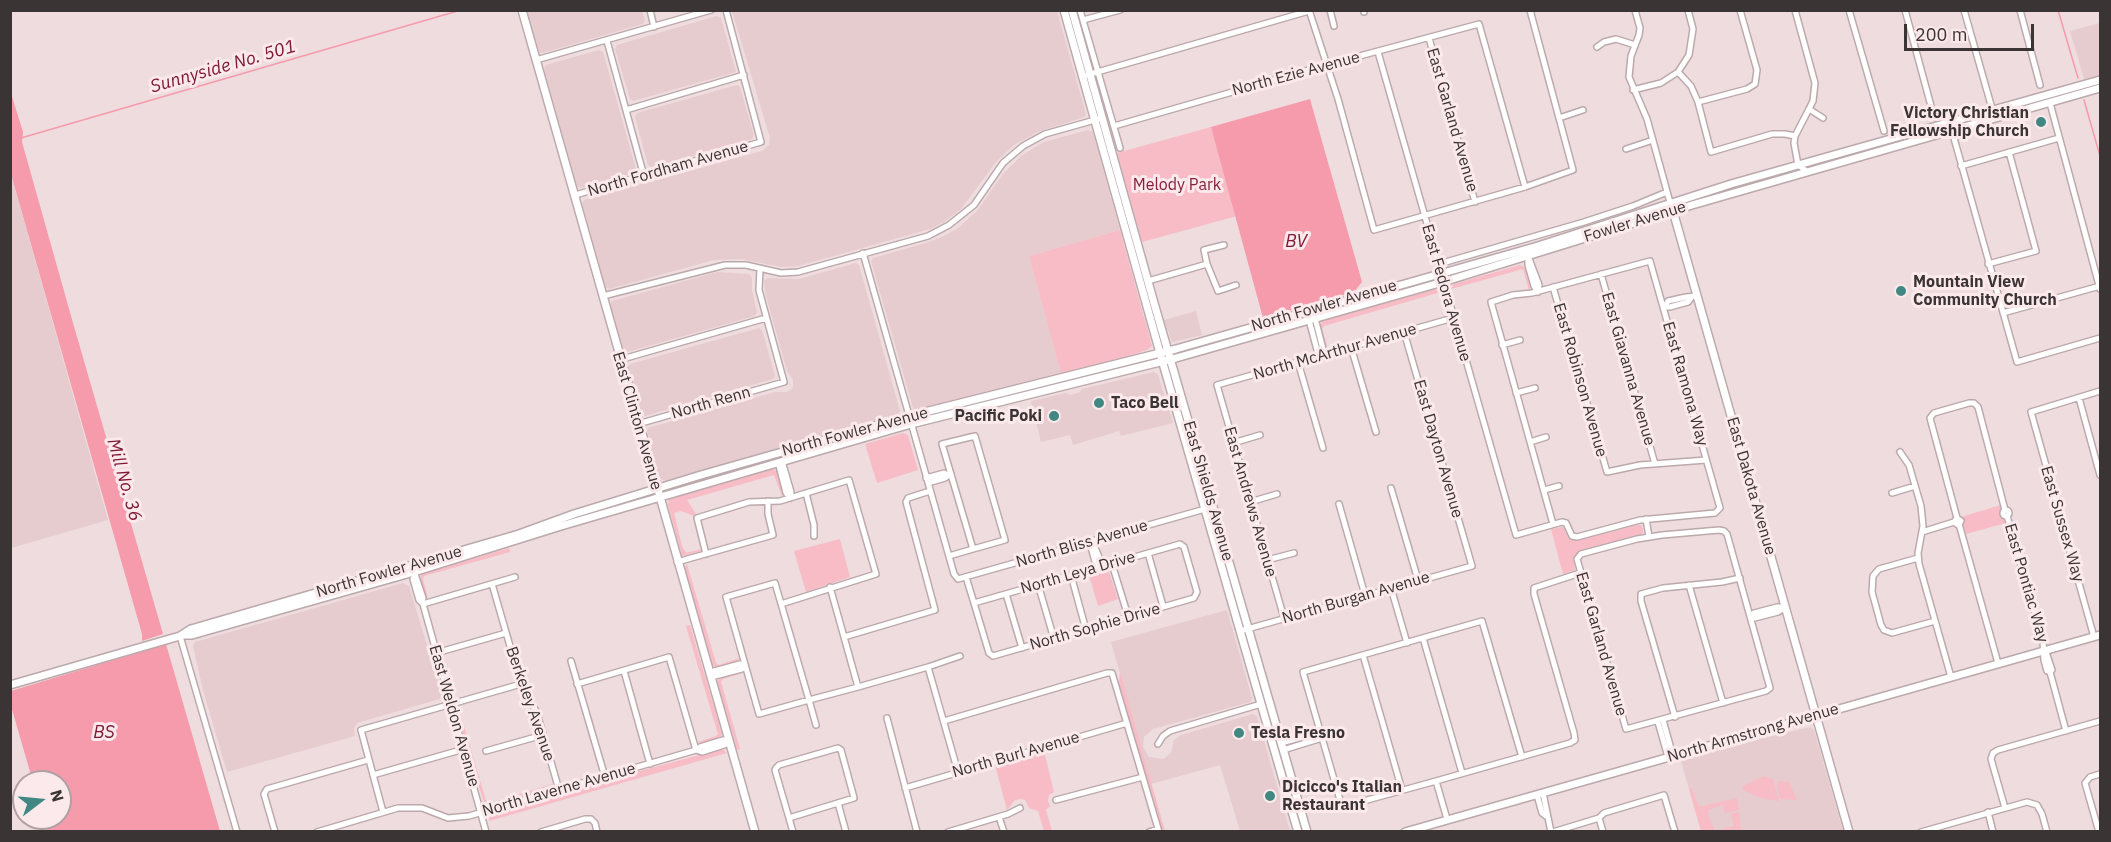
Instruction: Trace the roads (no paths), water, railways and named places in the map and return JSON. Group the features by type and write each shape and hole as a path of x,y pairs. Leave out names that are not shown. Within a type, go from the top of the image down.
{"main road":[{"name":"East Clinton Avenue","path":"522,10 755,831"},
{"name":"East Shields Avenue","path":"1064,10 1170,355 1240,631 1298,831"},
{"name":"East Shields Avenue","path":"1072,10 1095,72 1099,119 1111,183 1187,447 1193,453 1229,564 1306,831"},
{"name":"Fowler Avenue","path":"1170,355 1312,319 1443,282 1528,256 1798,165 2098,81"},
{"path":"2050,103 2054,97 2086,88 2098,81"},
{"name":"Fowler Avenue","path":"1672,207 1808,172 2100,88"},
{"path":"1952,131 1959,124 1989,116 1992,110"},
{"path":"1852,159 1855,153 1889,143 1905,135"},
{"path":"1754,187 1767,179 1796,170 1798,165"},
{"path":"1111,183 1119,197 1131,236 1135,236"},
{"name":"North Fowler Avenue","path":"181,635 192,635 414,571 910,420 1038,384 1170,355 1350,299 1672,207"},
{"name":"East Dakota Avenue","path":"1672,207 1694,297 1786,607 1849,831"},
{"path":"1312,319 1310,316 1314,313 1347,303 1350,299"},
{"name":"North Fowler Avenue","path":"10,685 150,645 181,635 191,629 327,590 414,571 581,512 815,443 910,420 979,407 1161,357"},
{"path":"979,407 985,401 1018,393 1038,384"},
{"path":"780,461 782,457 811,448 815,443"},
{"path":"283,609 283,606 327,590"},
{"name":"North Armstrong Avenue","path":"1411,831 2097,636"}],"street":[{"path":"650,10 654,27"},
{"path":"536,60 711,10"},
{"path":"626,110 744,75 726,10"},
{"name":"East Shields Avenue","path":"1080,10 1095,72 1120,148"},
{"path":"1083,20 1120,10"},
{"path":"1330,10 1334,26"},
{"path":"1083,76 1309,11 1338,99 1374,230 1525,187 1573,170 1530,10"},
{"name":"East Dakota Avenue","path":"1635,10 1640,28 1629,69 1634,90 1644,110 1672,207"},
{"path":"1634,90 1661,83 1678,72 1689,54 1693,29 1688,10"},
{"path":"1698,102 1747,89 1755,84 1757,70 1740,10"},
{"path":"1795,10 1815,83 1813,101 1795,136 1794,149 1798,165 1808,172"},
{"path":"1849,10 1884,131"},
{"path":"1905,10 1934,117"},
{"path":"1964,10 1992,110 2003,116"},
{"path":"2020,10 2040,85"},
{"name":"North Ezie Avenue","path":"1113,126 1479,24 1525,187"},
{"name":"East Garland Avenue","path":"1429,38 1475,202"},
{"path":"1597,47 1604,42 1616,39 1635,45"},
{"path":"607,41 644,176"},
{"name":"East Fedora Avenue","path":"1378,52 1516,535 1553,524"},
{"path":"1678,72 1691,86 1698,102 1712,152 1772,134 1795,136"},
{"name":"North Fordham Avenue","path":"575,195 761,142 744,75"},
{"path":"2003,313 2100,287 2050,103"},
{"path":"1559,118 1583,110"},
{"path":"1809,110 1823,117"},
{"path":"603,296 725,265 746,266 780,273 798,272 928,236 949,225 974,205 1003,163 1023,146 1045,135 1099,119"},
{"path":"1952,131 2017,362 2100,338"},
{"path":"1961,166 2059,138"},
{"path":"1626,149 1653,140"},
{"path":"1989,264 2036,251 2009,152"},
{"path":"1439,264 1584,222 1667,192"},
{"path":"1224,244 1204,250 1207,264 1218,291 1236,285"},
{"path":"863,253 949,556 1005,540 975,436 942,444 973,549"},
{"name":"East Robinson Avenue","path":"1528,256 1539,285 1538,292"},
{"name":"East Ramona Way","path":"1601,274 1650,261 1665,306 1720,508 1715,513 1646,519"},
{"path":"1148,281 1207,264"},
{"path":"620,360 766,318 759,290 760,269"},
{"path":"1601,274 1538,292 1513,295 1491,302 1553,524 1566,523 1570,533 1577,537 1646,519 1649,537 1724,531 1727,534 1770,688 1723,704 1660,721 1670,756"},
{"name":"East Giavanna Avenue","path":"1601,274 1656,464"},
{"name":"East Robinson Avenue","path":"1553,287 1608,472 1656,464"},
{"path":"1665,306 1668,301 1694,297"},
{"name":"North Renn","path":"638,424 784,382 766,318"},
{"name":"North McArthur Avenue","path":"1217,385 1453,318"},
{"path":"1312,319 1317,350 1322,355"},
{"name":"East Dayton Avenue","path":"1404,332 1472,566"},
{"path":"1502,345 1520,340"},
{"path":"1351,347 1376,432"},
{"path":"1298,362 1323,447"},
{"name":"East Andrews Avenue","path":"1217,385 1284,618"},
{"path":"1516,393 1535,388"},
{"path":"2100,391 2079,398 2097,449 2100,475"},
{"name":"East Sussex Way","path":"2079,398 2031,412 2097,636"},
{"name":"East Pontiac Way","path":"1957,522 1930,416 1974,403 1978,407 2052,670 2050,672 2066,731"},
{"path":"1233,443 1260,435"},
{"path":"1530,442 1546,437"},
{"path":"1900,452 1907,461 1922,514 1918,558 1951,677"},
{"path":"1656,464 1706,460"},
{"path":"780,461 786,493 790,498"},
{"path":"927,481 950,475"},
{"path":"706,554 697,518 749,502 790,498 849,480 876,574 781,604"},
{"path":"1544,490 1559,486"},
{"path":"1892,493 1915,486"},
{"path":"1391,488 1418,580"},
{"path":"844,637 935,610 906,499 930,491"},
{"path":"806,493 814,525 814,536"},
{"path":"1250,502 1277,494"},
{"path":"677,562 773,535 768,514 768,501"},
{"path":"1339,504 1365,595"},
{"name":"North Bliss Avenue","path":"949,556 954,574 958,579 1209,507"},
{"path":"1922,532 1957,522 1998,663"},
{"name":"East Garland Avenue","path":"1649,537 1581,554 1577,559 1626,729 1660,721"},
{"path":"1092,541 1099,567"},
{"name":"North Leya Drive","path":"974,603 1183,545 1197,596"},
{"path":"1148,553 1163,606"},
{"path":"1267,560 1294,553"},
{"path":"1918,558 1878,569 1872,581 1872,592 1881,625 1888,633 1935,621"},
{"path":"1112,564 1128,616"},
{"name":"North Burgan Avenue","path":"1240,631 1472,566"},
{"name":"East Weldon Avenue","path":"414,571 413,579 418,600 422,603 486,831"},
{"path":"1522,757 1482,621 1303,672 1342,807 1522,757 1575,740 1534,588 1580,573"},
{"path":"1071,575 1086,630"},
{"path":"422,603 515,577"},
{"path":"966,577 974,603"},
{"path":"1674,717 1641,601 1641,594 1663,588 1740,578"},
{"path":"816,724 809,700 781,604 775,583 726,597 759,714 809,700 858,687 928,667 960,656"},
{"name":"Berkeley Avenue","path":"492,584 520,684 534,706 559,790"},
{"path":"1038,584 1054,639"},
{"path":"1689,585 1723,704"},
{"path":"830,587 858,687"},
{"path":"1391,588 1407,643"},
{"path":"1006,594 1022,648"},
{"name":"North Sophie Drive","path":"974,603 989,653 992,656 1197,596"},
{"path":"1751,617 1754,613 1786,607"},
{"path":"436,653 506,633"},
{"path":"181,635 237,831"},
{"path":"1423,638 1462,773"},
{"path":"1363,655 1402,790"},
{"path":"578,684 669,657 696,750"},
{"path":"571,661 604,777"},
{"path":"710,675 714,671 740,664 745,665"},
{"path":"928,667 958,772"},
{"path":"624,670 650,764"},
{"path":"944,721 1112,673 1158,830 1149,831"},
{"path":"383,812 361,730 520,684"},
{"path":"1158,744 1170,731 1261,704"},
{"path":"887,718 917,831"},
{"path":"2005,808 1991,759 1993,753 2100,721"},
{"name":"North Burl Avenue","path":"905,788 1127,723"},
{"path":"486,751 543,735"},
{"path":"1282,747 1322,735"},
{"name":"North Laverne Avenue","path":"317,831 398,808 422,808 448,818 482,813 696,750 702,752 724,745 729,741"},
{"path":"373,775 464,749"},
{"path":"789,818 854,798 839,749 776,767 775,770 789,818 793,831"},
{"path":"275,831 264,791 368,760"},
{"path":"2099,828 2085,783 2090,777 2100,774"},
{"path":"1056,800 1143,777"},
{"path":"1436,781 1447,819"},
{"path":"1540,794 1542,813 1546,816 1552,831 1599,818 1604,813 1664,795 1675,831"},
{"path":"1921,831 1939,829 1988,812 2027,802 2037,805 2047,831"},
{"path":"838,803 846,831"},
{"path":"950,831 999,817 1020,808"},
{"path":"1988,812 1993,831"},
{"path":"999,817 1004,831"},
{"path":"1599,818 1603,831"},
{"path":"541,831 565,828 585,819 591,819 597,831"}],"water":[{"path":"10,90 23,132 22,142 163,634 142,641 142,634 11,174"},
{"name":"BV","path":"1310,99 1362,282 1354,292 1263,318 1211,127"},
{"name":"BS","path":"166,644 220,831 47,831 72,830 72,770 30,770 11,706 11,691"}],"waterway":[{"name":"Sunnyside No. 501","path":"21,138 461,10"},
{"path":"2058,10 2078,78"},
{"path":"2084,100 2100,156"}],"place":[{"name":"Victory Christian Fellowship Church","path":"2041,122"},
{"name":"Mountain View Community Church","path":"1901,291"},
{"name":"Taco Bell","path":"1099,403"},
{"name":"Pacific Poki","path":"1054,416"},
{"name":"Tesla Fresno","path":"1239,733"},
{"name":"Dicicco's Italian Restaurant","path":"1270,796"}],"park label":[{"name":"Melody Park","path":"1177,185"}],"water label":[{"name":"Mill No. 36","path":"124,480"}]}
